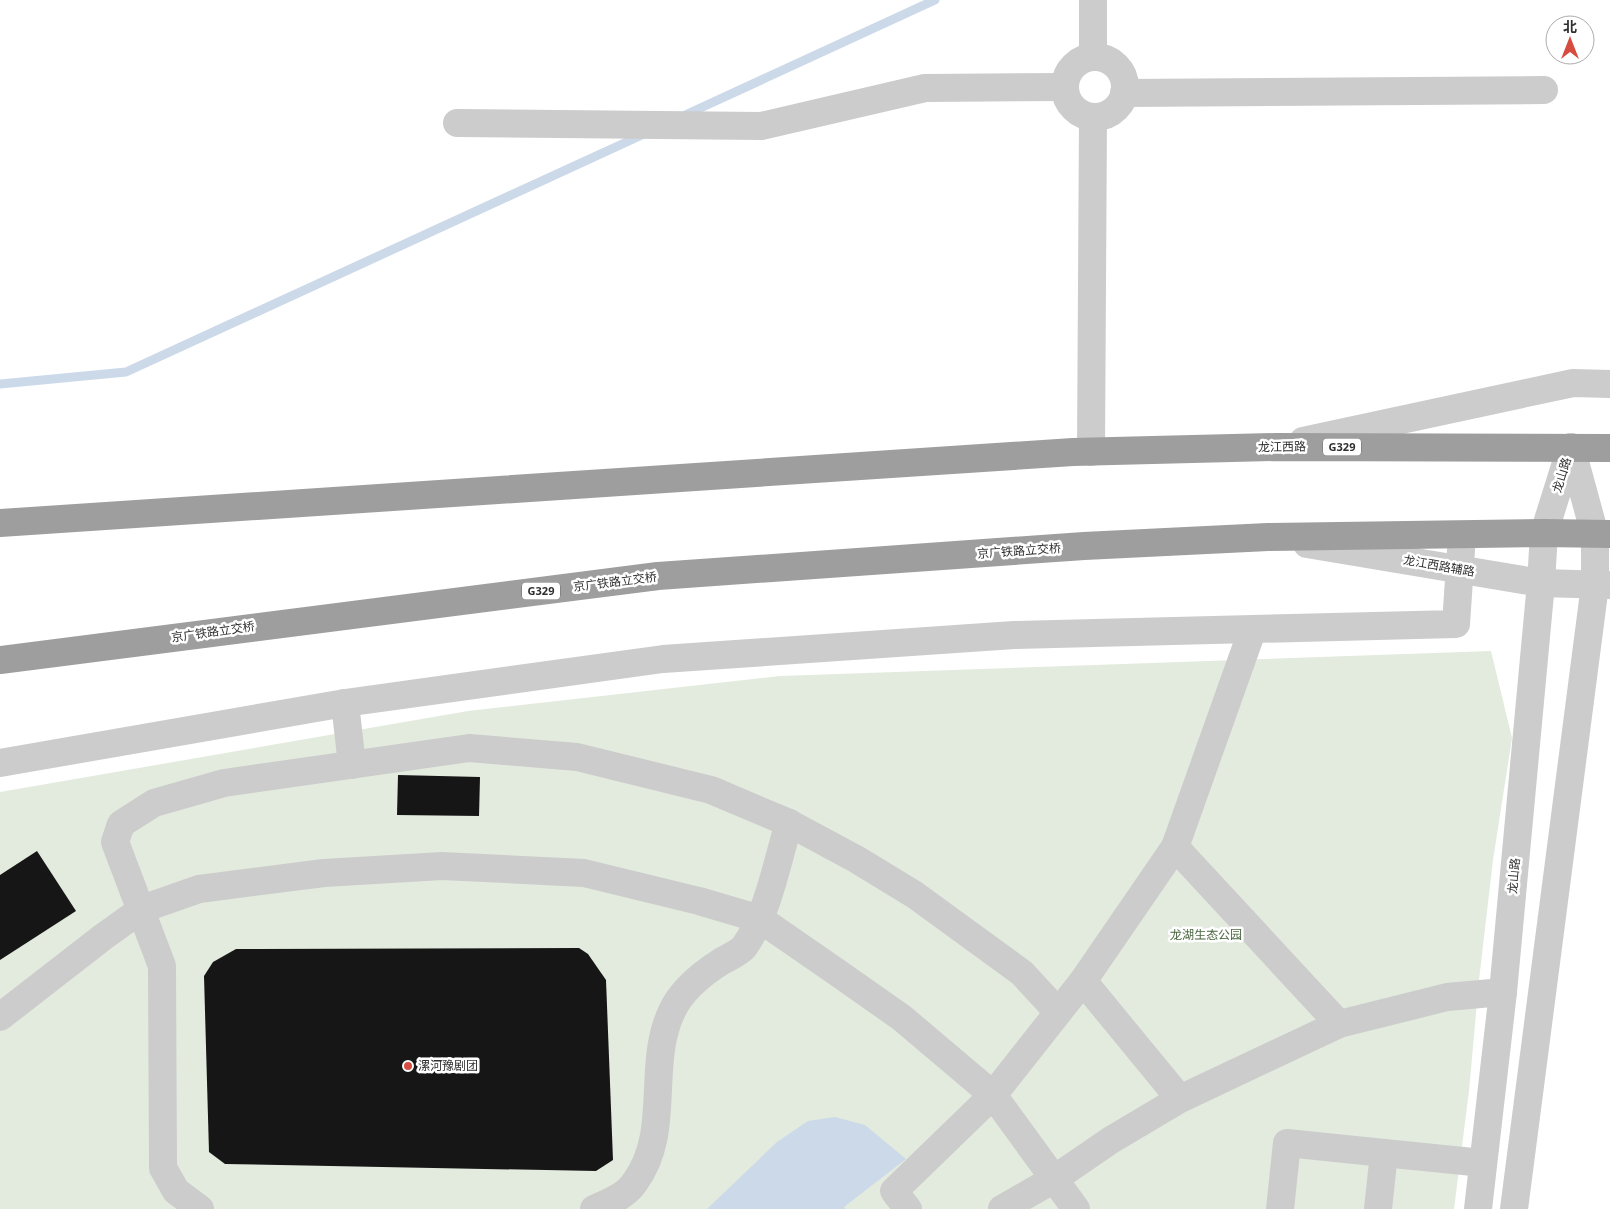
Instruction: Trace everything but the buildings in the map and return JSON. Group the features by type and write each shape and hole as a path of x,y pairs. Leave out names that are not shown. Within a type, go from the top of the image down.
{"highway":[{"name":"龙江西路","path":"1082,452 1276,447 1610,448"},
{"name":"G329","path":"0,523 1082,452"},
{"name":"G329","path":"1268,537 1544,533 1602,535"},
{"name":"京广铁路立交桥","path":"0,660 658,576 1084,546 1268,537"}],"street":[{"path":"1092,0 1093,57"},
{"path":"1093,57 1111,61 1118,67 1123,75 1124,93 1116,108 1102,116 1093,117 1077,111 1070,104 1065,87 1070,70 1076,63 1093,57"},
{"path":"457,124 761,126 925,88 1065,87"},
{"path":"1124,93 1544,90"},
{"path":"1082,452 1093,117"},
{"path":"1276,447 1574,383 1610,384"},
{"name":"龙山路","path":"1478,1209 1503,992 1544,533 1571,447"},
{"name":"龙山路","path":"1514,1209 1603,585 1602,535 1571,447"},
{"path":"0,763 345,704 663,659 1014,635 1456,624 1462,535"},
{"name":"龙江西路辅路","path":"1268,537 1541,583 1603,585"},
{"path":"908,1209 894,1191 993,1095 1083,982 1175,847 1252,630"},
{"path":"345,704 352,765"},
{"path":"200,1209 176,1191 163,1168 162,966 116,842 121,824 154,804 224,783 469,748 577,757 711,790 789,823 856,859 915,895 1022,973 1058,1012"},
{"path":"594,1209 619,1197 635,1183 651,1151 656,1125 662,1039 672,1010 699,975 743,948 760,919 789,823"},
{"path":"1175,847 1339,1024"},
{"path":"0,1017 142,909 199,889 324,873 442,866 584,873 699,901 760,919 902,1018 993,1095 1076,1209"},
{"path":"1083,982 1180,1099"},
{"path":"1002,1209 1054,1179 1111,1140 1180,1099 1339,1024 1447,997 1503,992"},
{"path":"1280,1209 1287,1143 1483,1163"},
{"path":"1378,1209 1384,1153"}],"green space":[{"name":"龙湖生态公园","path":"1491,651 1512,738 1493,860 1479,980 1469,1091 1454,1209 0,1209 0,792 468,711 780,676"}],"water":[{"path":"835,1117 865,1125 906,1159 844,1207 845,1209 707,1209 777,1142 808,1121"}],"waterway":[{"path":"683,116 935,0"},
{"path":"0,384 126,372 644,134"}],"place":[{"name":"漯河豫剧团","path":"408,1066"}]}
